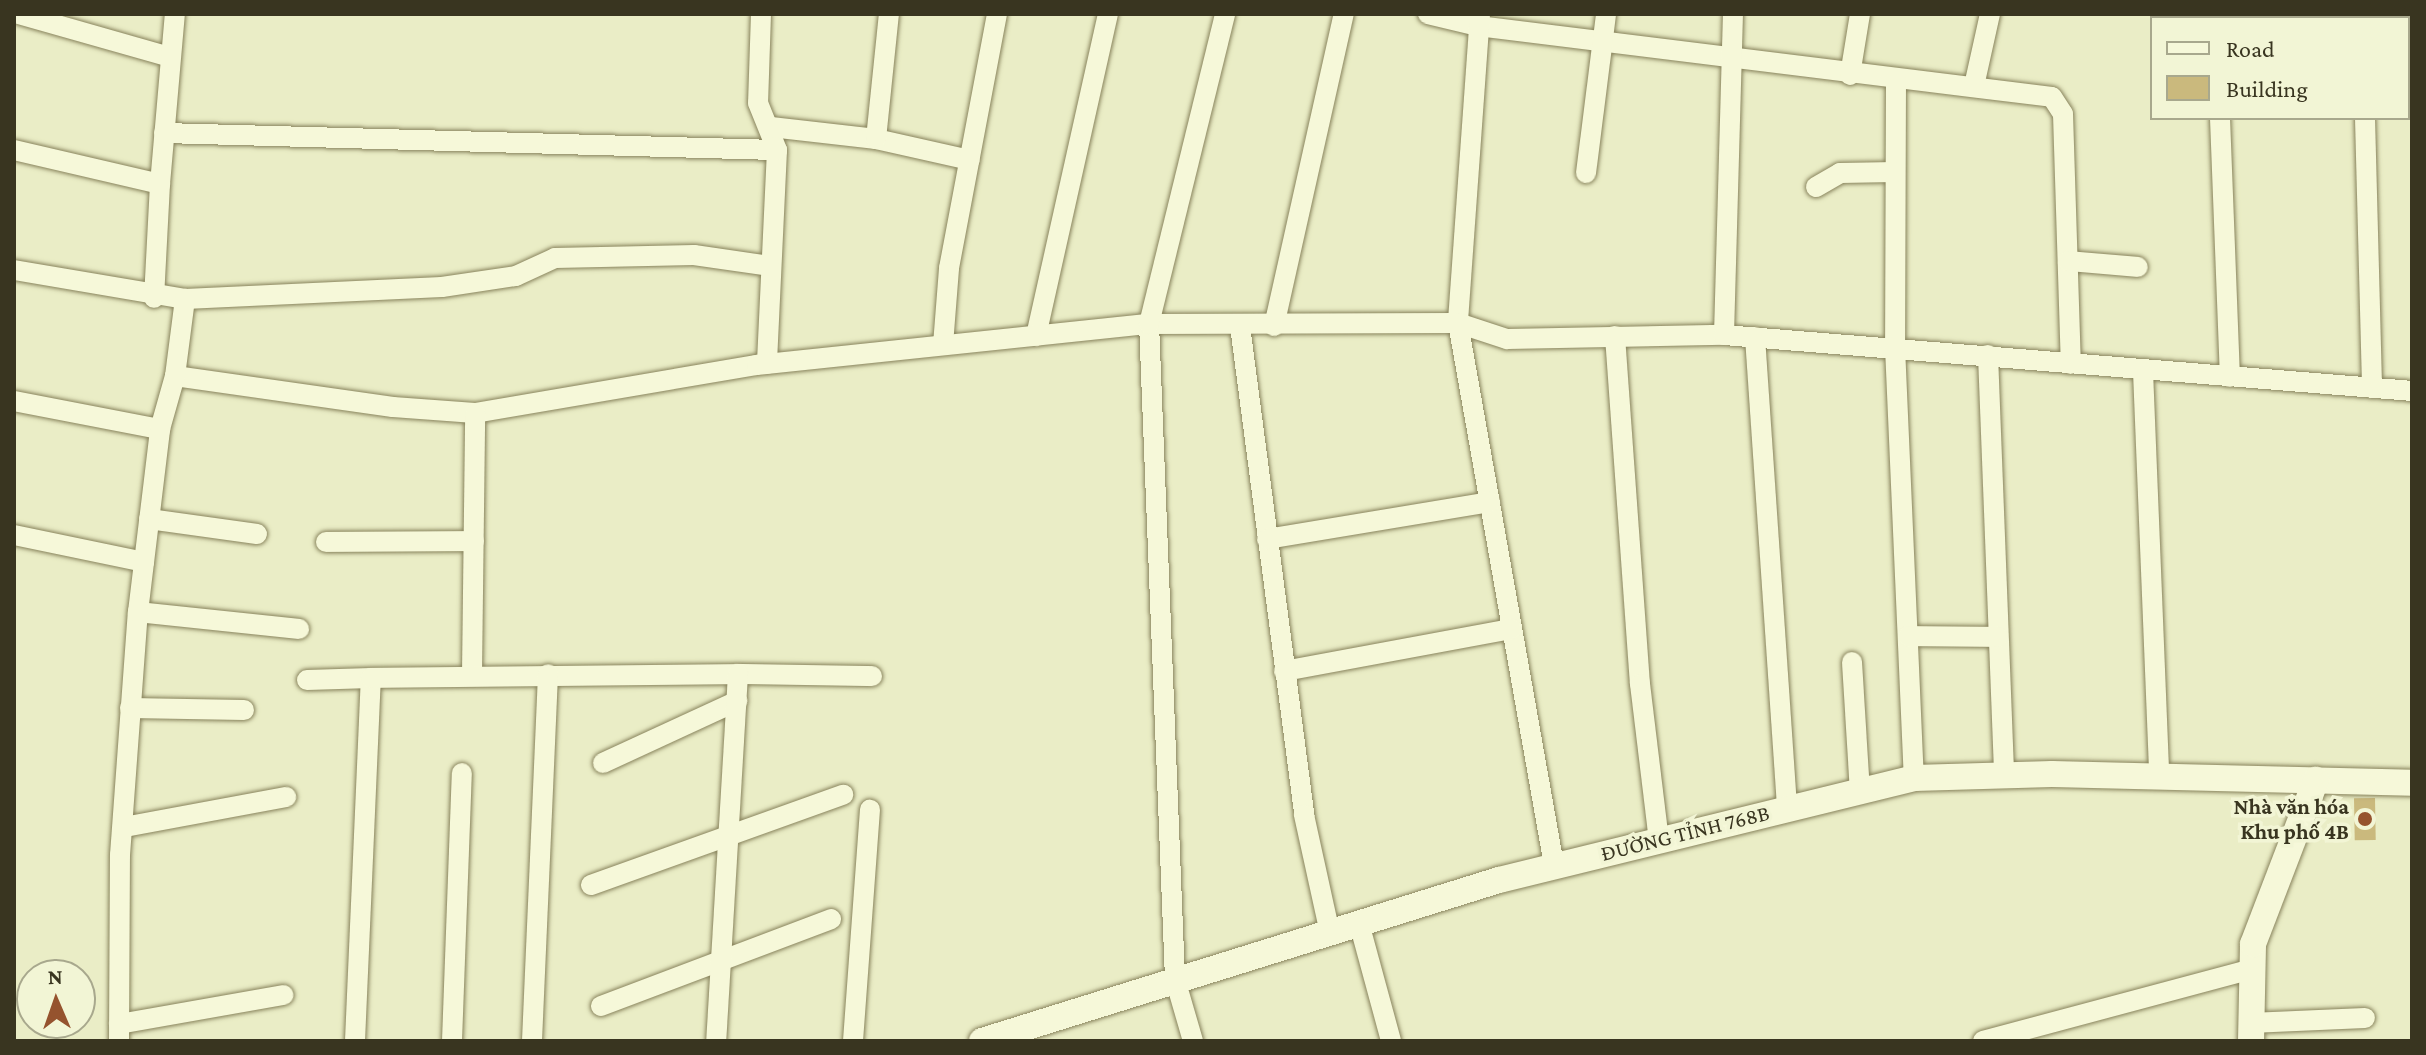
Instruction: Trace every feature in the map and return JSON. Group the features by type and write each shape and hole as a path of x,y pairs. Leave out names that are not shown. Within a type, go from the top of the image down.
{"street":[{"path":"19,14 170,57"},
{"path":"154,298 160,184 175,14"},
{"path":"761,14 758,103 771,127 777,150 769,266 767,364"},
{"path":"876,139 889,14"},
{"path":"943,345 949,268 997,14"},
{"path":"1036,336 1108,14"},
{"path":"1193,1041 1175,979 1149,324 1225,14"},
{"path":"1274,326 1344,14"},
{"path":"1428,14 1600,42 1850,75 1974,86 2052,97 2062,107 2071,364"},
{"path":"1586,173 1600,42 1606,14"},
{"path":"1724,335 1728,58 1733,14"},
{"path":"1850,75 1860,14"},
{"path":"1974,86 1990,14"},
{"path":"1479,20 1458,323 1554,865"},
{"path":"1896,80 1895,347 1914,778"},
{"path":"2220,120 2230,377"},
{"path":"2365,120 2372,388"},
{"path":"771,127 876,139 970,160"},
{"path":"164,133 777,150"},
{"path":"14,150 160,184"},
{"path":"1816,187 1840,173 1895,172"},
{"path":"14,270 154,298 185,299 442,287 516,276 555,258 694,255 769,266"},
{"path":"2068,261 2138,267"},
{"path":"185,299 175,376 160,429 138,612 124,827 119,1032 283,995"},
{"path":"175,376 393,407 475,413 767,364 1149,324 1274,326 1458,323 1507,339 1724,335 2412,391"},
{"path":"1240,326 1304,815 1329,929"},
{"path":"1615,336 1640,684 1659,840"},
{"path":"1755,337 1787,808"},
{"path":"1988,355 2004,775"},
{"path":"2143,371 2159,776"},
{"path":"14,401 160,429"},
{"path":"472,674 475,413"},
{"path":"1267,539 1490,502"},
{"path":"149,519 257,534"},
{"path":"14,535 144,562"},
{"path":"326,542 474,541"},
{"path":"138,612 299,629"},
{"path":"1284,671 1511,629"},
{"path":"1908,636 1998,637"},
{"path":"1852,662 1860,791"},
{"path":"307,680 472,674 872,676"},
{"path":"532,1041 548,674"},
{"path":"716,1041 738,674"},
{"path":"355,1041 371,678"},
{"path":"603,763 737,701"},
{"path":"130,708 244,710"},
{"path":"452,1041 462,773"},
{"name":"ĐƯỜNG TỈNH 768B","path":"992,1039 1329,929 1359,923 1554,865 1914,778 2159,776 2412,783"},
{"path":"2316,780 2253,944 2250,1032 2365,1018"},
{"path":"591,885 729,833 843,795"},
{"path":"124,827 286,797"},
{"path":"853,1041 870,810"},
{"path":"601,1006 831,919"},
{"path":"1359,923 1391,1041"},
{"path":"1983,1041 2252,969"}],"building":[{"name":"Nhà văn hóa Khu phố 4B","path":"2354,798 2375,798 2376,840 2355,840"}],"place":[{"name":"Nhà văn hóa Khu phố 4B","path":"2365,819"}]}
